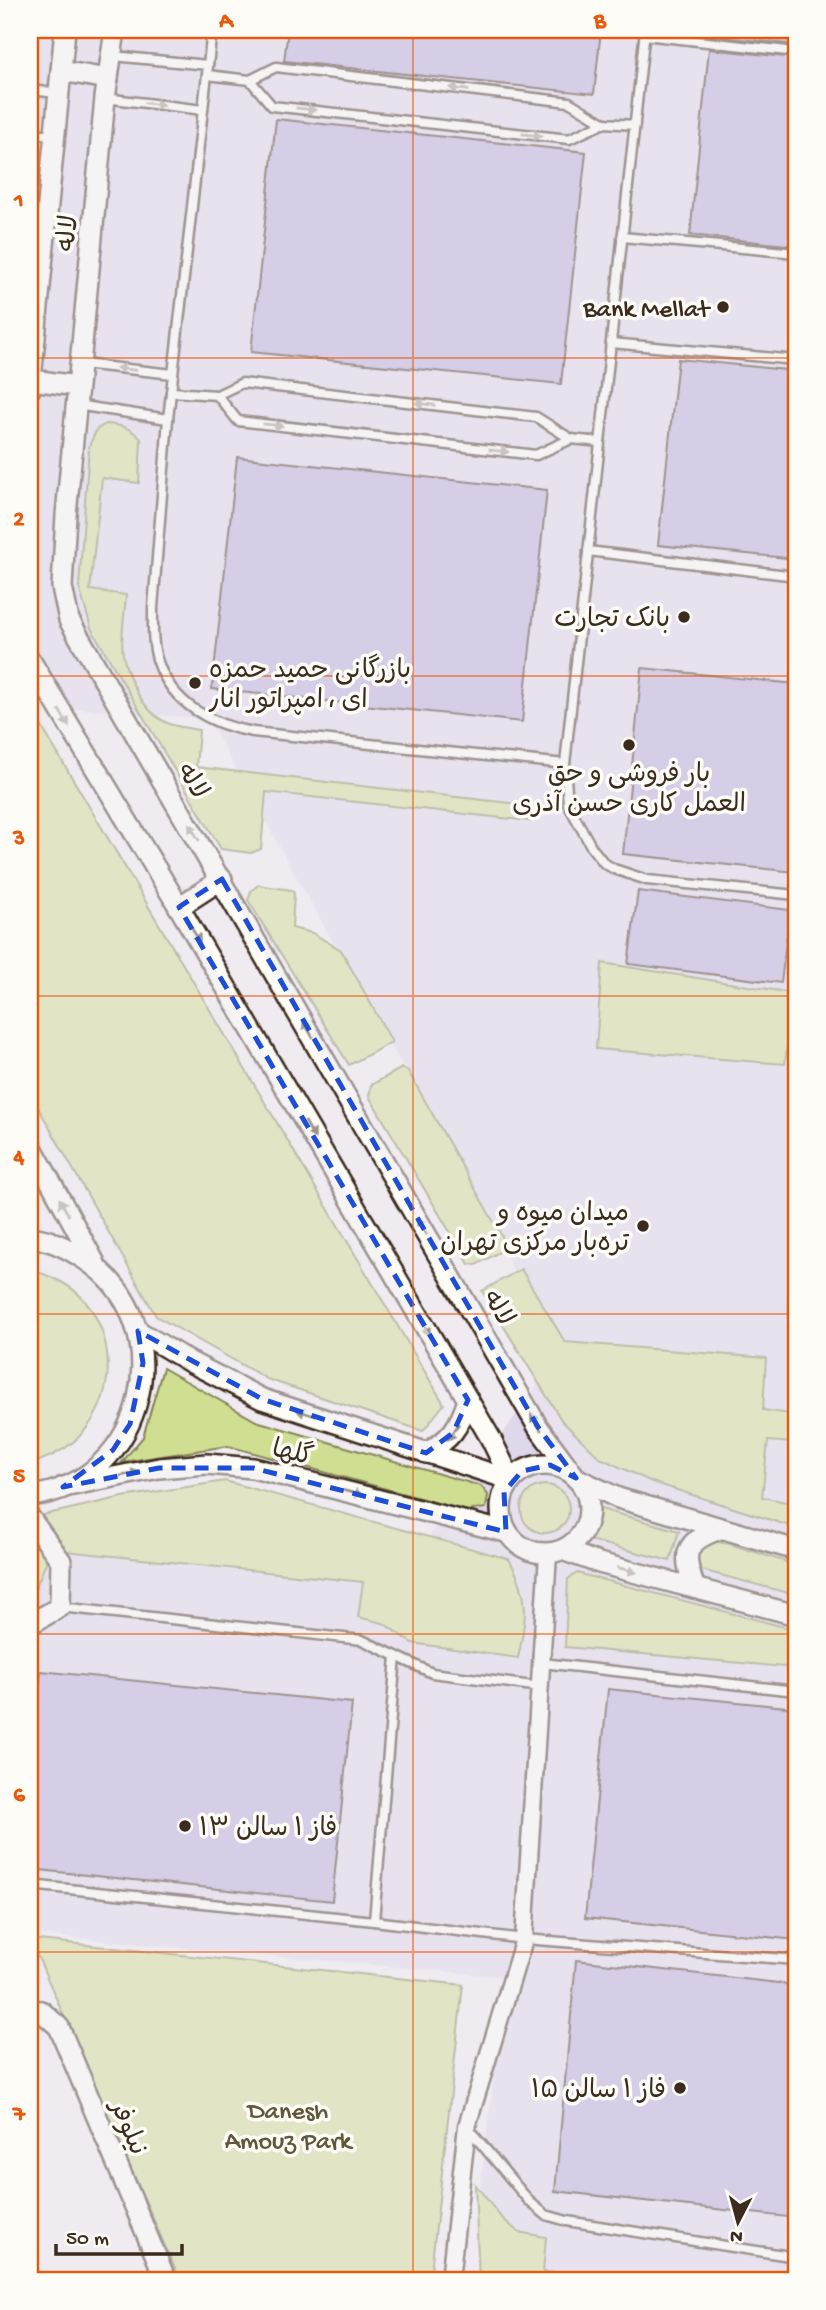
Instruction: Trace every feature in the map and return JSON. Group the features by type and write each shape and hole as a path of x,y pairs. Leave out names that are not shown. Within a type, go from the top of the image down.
{"street":[{"name":"لاله","path":"31,385 65,30"},
{"name":"لاله","path":"114,30 106,89 66,515 62,587 69,620 538,1427 576,1478"},
{"path":"61,71 106,89"},
{"path":"31,385 77,396"},
{"path":"30,660 179,907 491,1439 511,1480"},
{"path":"179,907 222,880"},
{"path":"30,1144 97,1267"},
{"path":"30,1237 68,1248 97,1267 115,1286 129,1307 138,1331 143,1363 140,1394 130,1424 113,1450 90,1472 63,1488"},
{"name":"گلها","path":"138,1331 190,1362 262,1399 511,1480"},
{"path":"426,1453 445,1442 453,1433 468,1401"},
{"name":"گلها","path":"30,1496 159,1468 206,1464 253,1468 506,1532"},
{"path":"796,1550 618,1498 557,1467 536,1466 522,1471 511,1480 500,1506 506,1532 524,1549 535,1553 555,1552 796,1615"},
{"path":"555,1552 579,1537 589,1518 589,1503 585,1490 576,1478"},
{"path":"30,1518 61,1561 60,1607 30,1624"},
{"path":"695,1588 687,1566 690,1547 696,1540 720,1529"},
{"path":"450,2280 467,2126 524,1939 541,1663 555,1552"},
{"name":"نیلوفر","path":"30,2010 41,2011 59,2028 166,2280"}],"lane":[{"path":"212,30 168,419 153,608 153,639 158,662 168,684 183,701 208,719 227,727 253,732 565,764"},
{"path":"796,52 645,32 565,764 568,804 592,848 604,863 614,869 647,880 796,895"},
{"path":"111,55 208,65"},
{"path":"206,75 250,80 276,67 569,102 604,123 635,125"},
{"path":"250,80 272,106 569,139 604,123"},
{"path":"106,89 203,110"},
{"path":"30,90 57,93"},
{"path":"30,132 54,135"},
{"path":"622,237 796,253"},
{"path":"611,342 796,360"},
{"path":"79,364 173,374"},
{"path":"171,392 217,396 242,383 536,417 570,439 600,442"},
{"path":"77,396 168,419"},
{"path":"217,396 238,421 536,455 570,439"},
{"path":"588,551 796,576"},
{"path":"796,1280 796,1318"},
{"path":"60,1607 362,1640 432,1673 541,1687"},
{"path":"374,1921 396,1656"},
{"path":"541,1663 796,1691"},
{"path":"30,1885 524,1939 796,1960"},
{"path":"467,2126 530,2202 546,2215 567,2221 796,2257"}],"highlighted area":[{"path":"222,879 538,1427 576,1478 550,1465 522,1471 504,1492 506,1532 253,1468 159,1468 63,1487 113,1450 130,1424 143,1363 138,1331 262,1399 426,1453 453,1433 468,1400 179,907"}],"shaded area":[{"name":"میدان میوه و تره‌بار مرکزی تهران","path":"30,30 796,30 796,2280 489,2280 480,2189 506,1977 30,1934 30,1528 428,1538 559,1355 420,1097 208,719 30,705"}],"green space":[{"path":"106,424 125,427 141,439 139,483 102,478 90,590 126,595 122,648 129,674 138,694 158,718 171,724 199,730 196,767 518,804 530,821 266,792 261,849 251,853 221,849 91,628 79,587 89,446 97,429"},
{"path":"30,707 444,1404 423,1431 267,1379 156,1316 30,1093"},
{"path":"258,885 291,890 294,893 292,928 312,933 341,950 392,1042 349,1065 248,900 251,891"},
{"path":"602,963 793,993 785,1064 596,1049"},
{"path":"402,1068 408,1071 508,1247 476,1265 469,1264 369,1096 371,1085"},
{"path":"30,1269 67,1285 85,1301 97,1320 105,1342 108,1364 100,1406 89,1425 74,1441 55,1454 30,1464"},
{"path":"521,1269 565,1342 766,1358 763,1410 796,1415 796,1434 794,1443 768,1441 762,1497 796,1504 796,1528 652,1482 600,1458 562,1421 482,1291"},
{"path":"163,1368 256,1421 481,1486 488,1495 486,1508 467,1511 228,1446 122,1462 143,1437"},
{"path":"225,1481 509,1559 521,1584 525,1607 518,1658 412,1643 383,1623 358,1617 363,1582 65,1551 39,1516 123,1497"},
{"path":"545,1485 562,1492 569,1509 562,1526 545,1533 528,1526 521,1509 528,1492"},
{"path":"597,1508 679,1531 670,1561 589,1540"},
{"path":"30,1541 48,1558 35,1589 30,1590"},
{"path":"711,1541 730,1544 796,1565 796,1595 701,1570 695,1558"},
{"path":"577,1573 796,1630 796,1668 565,1647 568,1579"},
{"name":"Danesh Amouz Park","path":"30,1939 463,1985 430,2280 180,2280"},
{"path":"475,2184 500,2216 518,2232 546,2237 543,2272 640,2280 479,2280"}],"building":[{"path":"288,30 601,30 594,94 284,61"},
{"path":"711,30 796,30 796,45 711,36"},
{"path":"709,49 796,58 796,246 690,235"},
{"path":"276,119 586,152 561,384 251,352"},
{"path":"678,359 796,371 796,559 658,545"},
{"path":"237,457 547,490 522,722 212,689"},
{"path":"642,668 796,684 795,872 623,854"},
{"path":"638,891 790,910 781,983 628,964"},
{"name":"فاز ۱ سالن ۱۳","path":"41,1671 352,1703 332,1901 30,1869 30,1782"},
{"path":"608,1689 796,1708 796,1940 585,1918"},
{"name":"فاز ۱ سالن ۱۵","path":"576,1960 796,1985 796,2218 555,2191"}],"place":[{"name":"Bank Mellat","path":"723,307"},
{"name":"بانک تجارت","path":"684,617"},
{"name":"بازرگانی حمید حمزه ای ، امپراتور انار","path":"195,683"},
{"name":"بار فروشی و حق العمل کاری حسن آذری","path":"629,745"},
{"name":"میدان میوه و تره‌بار مرکزی تهران","path":"643,1226"},
{"name":"فاز ۱ سالن ۱۳","path":"185,1826"},
{"name":"فاز ۱ سالن ۱۵","path":"680,2088"}]}
